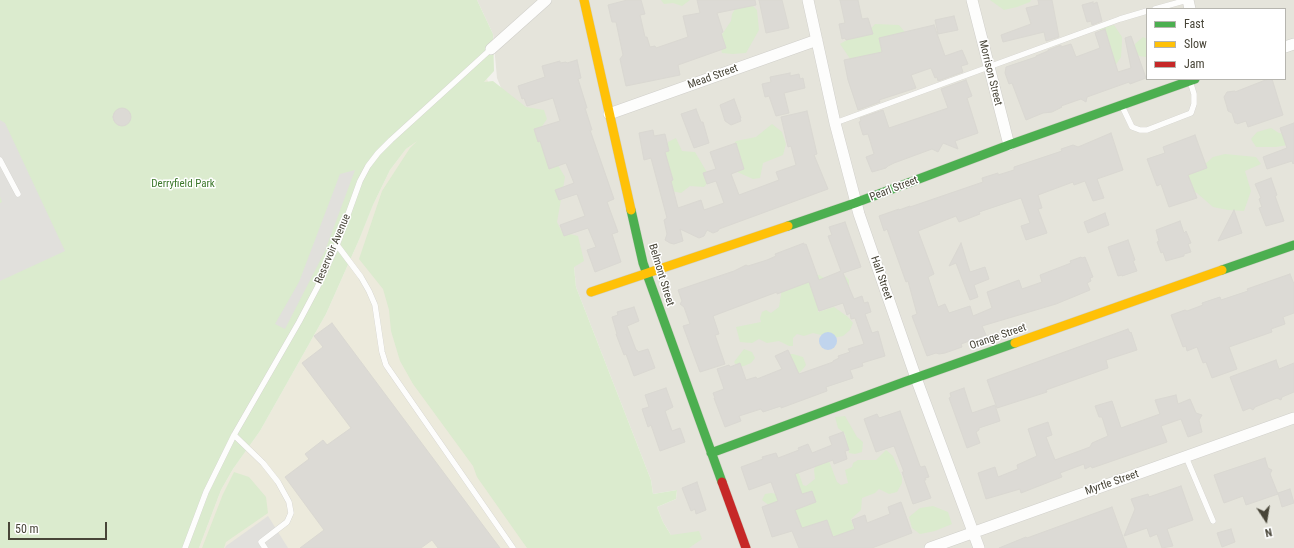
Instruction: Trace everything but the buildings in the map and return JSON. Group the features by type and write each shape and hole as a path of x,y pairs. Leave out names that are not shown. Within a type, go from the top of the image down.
{"street":[{"name":"Reservoir Avenue","path":"491,49 546,0"},
{"name":"Belmont Street","path":"584,0 647,274 746,548"},
{"name":"Hall Street","path":"808,0 835,123 855,203 916,378 979,548"},
{"name":"Morrison Street","path":"972,0 1009,145"},
{"name":"Mead Street","path":"610,114 817,40"},
{"name":"Pearl Street","path":"591,292 855,203 1009,145 1192,80"},
{"name":"Orange Street","path":"712,453 916,378 1294,245"},
{"name":"Myrtle Street","path":"930,548 1294,418"}],"lane":[{"path":"1160,8 1188,0"},
{"path":"835,123 1120,19 1146,11"},
{"name":"Reservoir Avenue","path":"184,548 206,492 234,435 299,322 337,244 360,181 368,166 378,153 419,113 491,49"},
{"path":"1122,105 1132,127 1140,130 1148,130 1191,113 1194,104 1192,80"},
{"path":"0,160 18,194"},
{"path":"337,244 361,277 375,305 382,352 386,365 513,548"},
{"path":"234,435 263,463 278,482 288,502 291,513 287,522 261,542 265,548"},
{"path":"1186,457 1213,521"}],"shaded area":[{"path":"477,0 1294,0 1294,548 689,548 671,535 663,522 657,507 676,499 677,490 653,494 651,480 576,287 574,267 497,78 493,34"},
{"path":"487,79 666,548 199,548 221,490 233,469 260,431 326,314 373,205 390,170 406,149"},
{"path":"0,120 5,123 65,251 0,281 0,203 2,202 0,197"},
{"path":"355,170 325,251 285,329 275,324 299,282 340,174"},
{"path":"268,516 288,548 225,548 226,546"}],"green space":[{"name":"Derryfield Park","path":"0,0 477,0 493,34 494,71 484,82 493,81 526,107 544,110 547,119 538,132 565,177 557,222 562,232 578,236 584,261 574,267 576,287 651,480 653,494 677,490 676,499 657,507 663,522 671,535 699,531 702,539 689,548 527,548 477,477 473,466 413,384 400,361 391,331 389,310 383,289 359,259 382,191 410,148 417,141 406,149 390,170 373,205 326,314 260,431 233,469 221,490 199,548 0,548"},
{"path":"661,0 690,0 682,6 673,3 664,4"},
{"path":"990,0 1031,0 1030,2 1017,7 1004,10"},
{"path":"739,3 750,3 757,10 759,30 746,53 722,53 719,39 731,21 732,14"},
{"path":"875,24 899,25 908,36 898,54 853,63 840,44 852,37 869,31"},
{"path":"1114,25 1122,37 1121,57 1115,66 1101,31 1098,28"},
{"path":"1143,37 1146,38 1146,57 1139,56 1134,50 1135,44"},
{"path":"772,124 782,132 786,144 783,155 763,163 760,178 753,179 735,171 730,149 736,141 756,137"},
{"path":"1271,128 1279,133 1294,136 1294,144 1276,147 1256,147 1251,139 1257,132"},
{"path":"676,138 682,151 695,152 711,179 704,187 690,186 681,193 672,191 662,175 668,142"},
{"path":"1225,154 1256,157 1261,164 1245,171 1251,191 1244,211 1213,207 1197,193 1174,183 1176,172 1202,167 1213,157"},
{"path":"819,275 824,278 836,275 845,276 849,280 849,288 818,301 818,312 834,307 848,317 853,323 850,330 843,336 833,338 813,333 804,336 797,334 793,338 793,346 789,346 779,341 767,343 759,339 752,343 740,342 736,327 761,322 760,318 762,312 766,310 771,313 779,307 781,294 780,285"},
{"path":"744,349 752,352 755,358 751,363 738,367 734,362"},
{"path":"786,354 793,354 803,357 806,365 798,374"},
{"path":"845,416 857,437 863,442 862,452 855,454 849,453 845,434 838,428 835,417"},
{"path":"886,450 893,456 902,477 902,483 897,492 889,494 879,489 875,493 862,498 861,510 851,519 854,529 842,538 827,532 818,542 762,500 765,494 771,493 784,495 796,491 800,487 794,481 789,465 799,474 803,485 806,486 815,479 814,470 818,459 826,453 837,482 841,485 848,483 845,470 852,467 853,463 858,460 876,460"},
{"path":"234,472 249,477 266,497 268,513 226,542 224,548 202,548 223,494"},
{"path":"933,506 948,512 952,524 935,531 920,534 912,528 909,517 920,508"}],"water":[{"path":"824,332 832,332 837,337 835,348 832,350 824,350 819,345 819,337"}],"traffic: fast":[{"path":"788,226 1192,80"},
{"path":"631,210 643,263 722,482"},
{"path":"1222,270 1294,245"},
{"path":"711,453 1015,343"}],"traffic: slow":[{"path":"584,0 631,210"},
{"path":"591,292 788,226"},
{"path":"1015,343 1222,270"}],"traffic: jam":[{"path":"722,482 746,548"}]}
